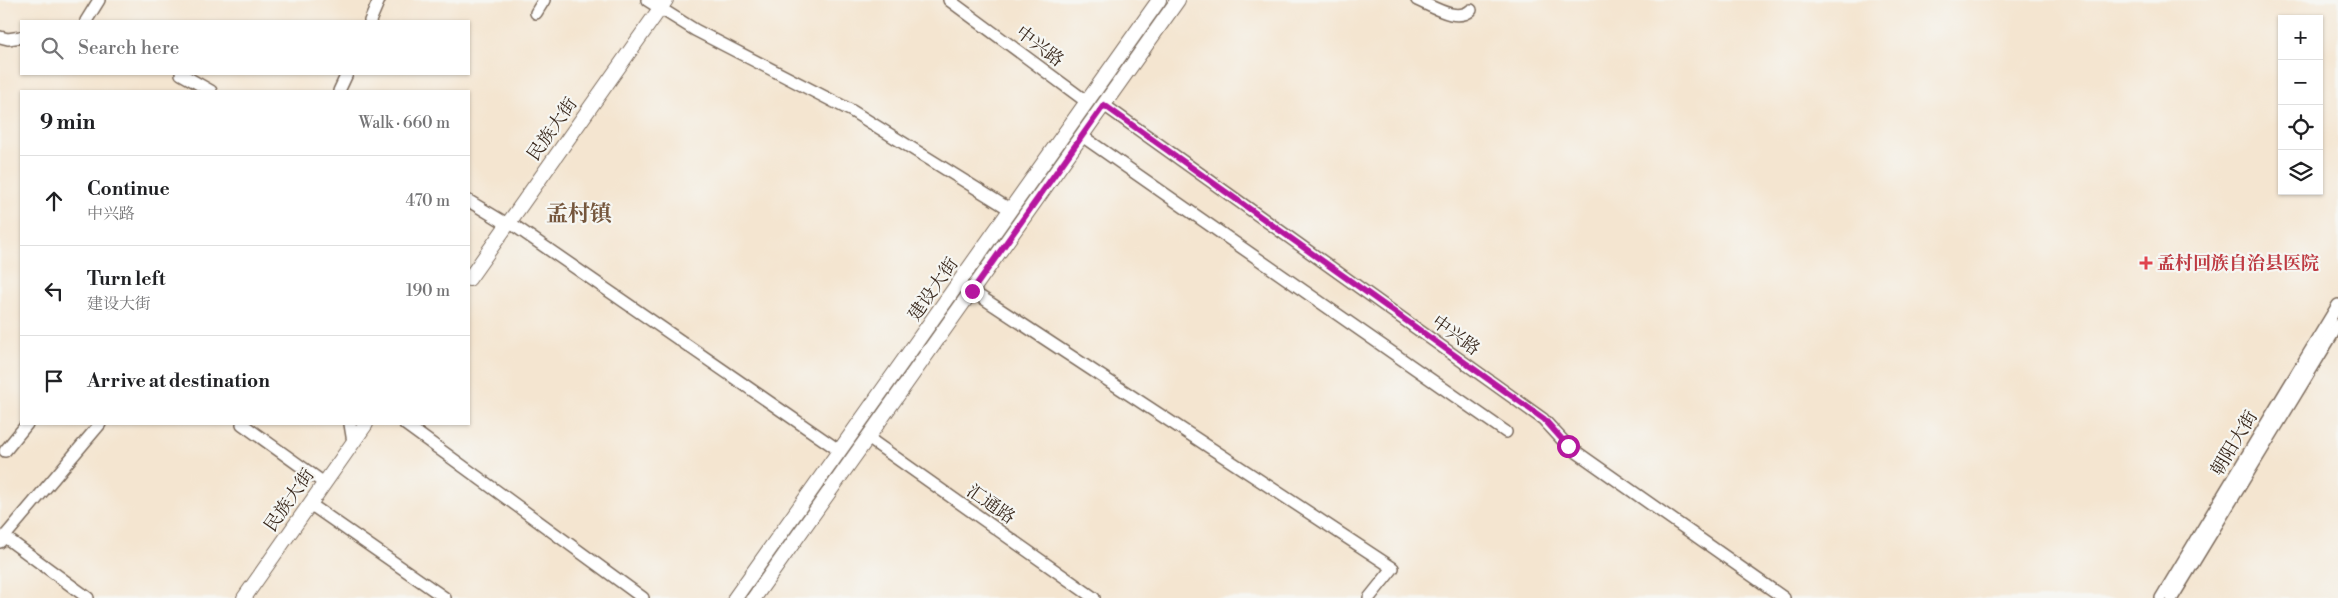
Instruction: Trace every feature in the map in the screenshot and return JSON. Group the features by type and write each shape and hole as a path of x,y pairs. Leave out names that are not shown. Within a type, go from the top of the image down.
{"main road":[{"name":"建设大街","path":"736,598 1159,0"},
{"name":"建设大街","path":"754,598 1178,0"},
{"name":"民族大街","path":"470,278 663,4"},
{"name":"民族大街","path":"244,598 365,425"}],"street":[{"path":"87,20 99,0"},
{"path":"370,20 379,0"},
{"path":"536,13 544,0"},
{"path":"647,0 663,4 695,30 852,111 1011,210"},
{"name":"中兴路","path":"949,0 1087,102"},
{"path":"1417,0 1449,14 1463,15 1471,10"},
{"path":"0,37 20,37"},
{"path":"183,75 209,90"},
{"path":"339,90 347,75"},
{"name":"中兴路","path":"1104,105 1544,419 1568,446 1784,598"},
{"path":"1082,136 1506,432"},
{"path":"470,202 508,223 840,451"},
{"path":"972,291 1392,568 1369,598"},
{"name":"朝阳大街","path":"2161,598 2338,305"},
{"name":"朝阳大街","path":"2172,598 2338,324"},
{"path":"5,451 26,425"},
{"path":"88,598 2,539 99,425"},
{"path":"243,425 324,484"},
{"path":"350,425 353,442"},
{"path":"406,425 643,598"},
{"name":"汇通路","path":"868,438 1094,598"},
{"path":"310,504 445,598"}],"place":[{"name":"孟村回族自治县医院","path":"2146,263"}],"district":[{"name":"孟村镇","path":"579,213"}],"route":[{"path":"972,291 1104,105 1544,419 1568,446"}]}
